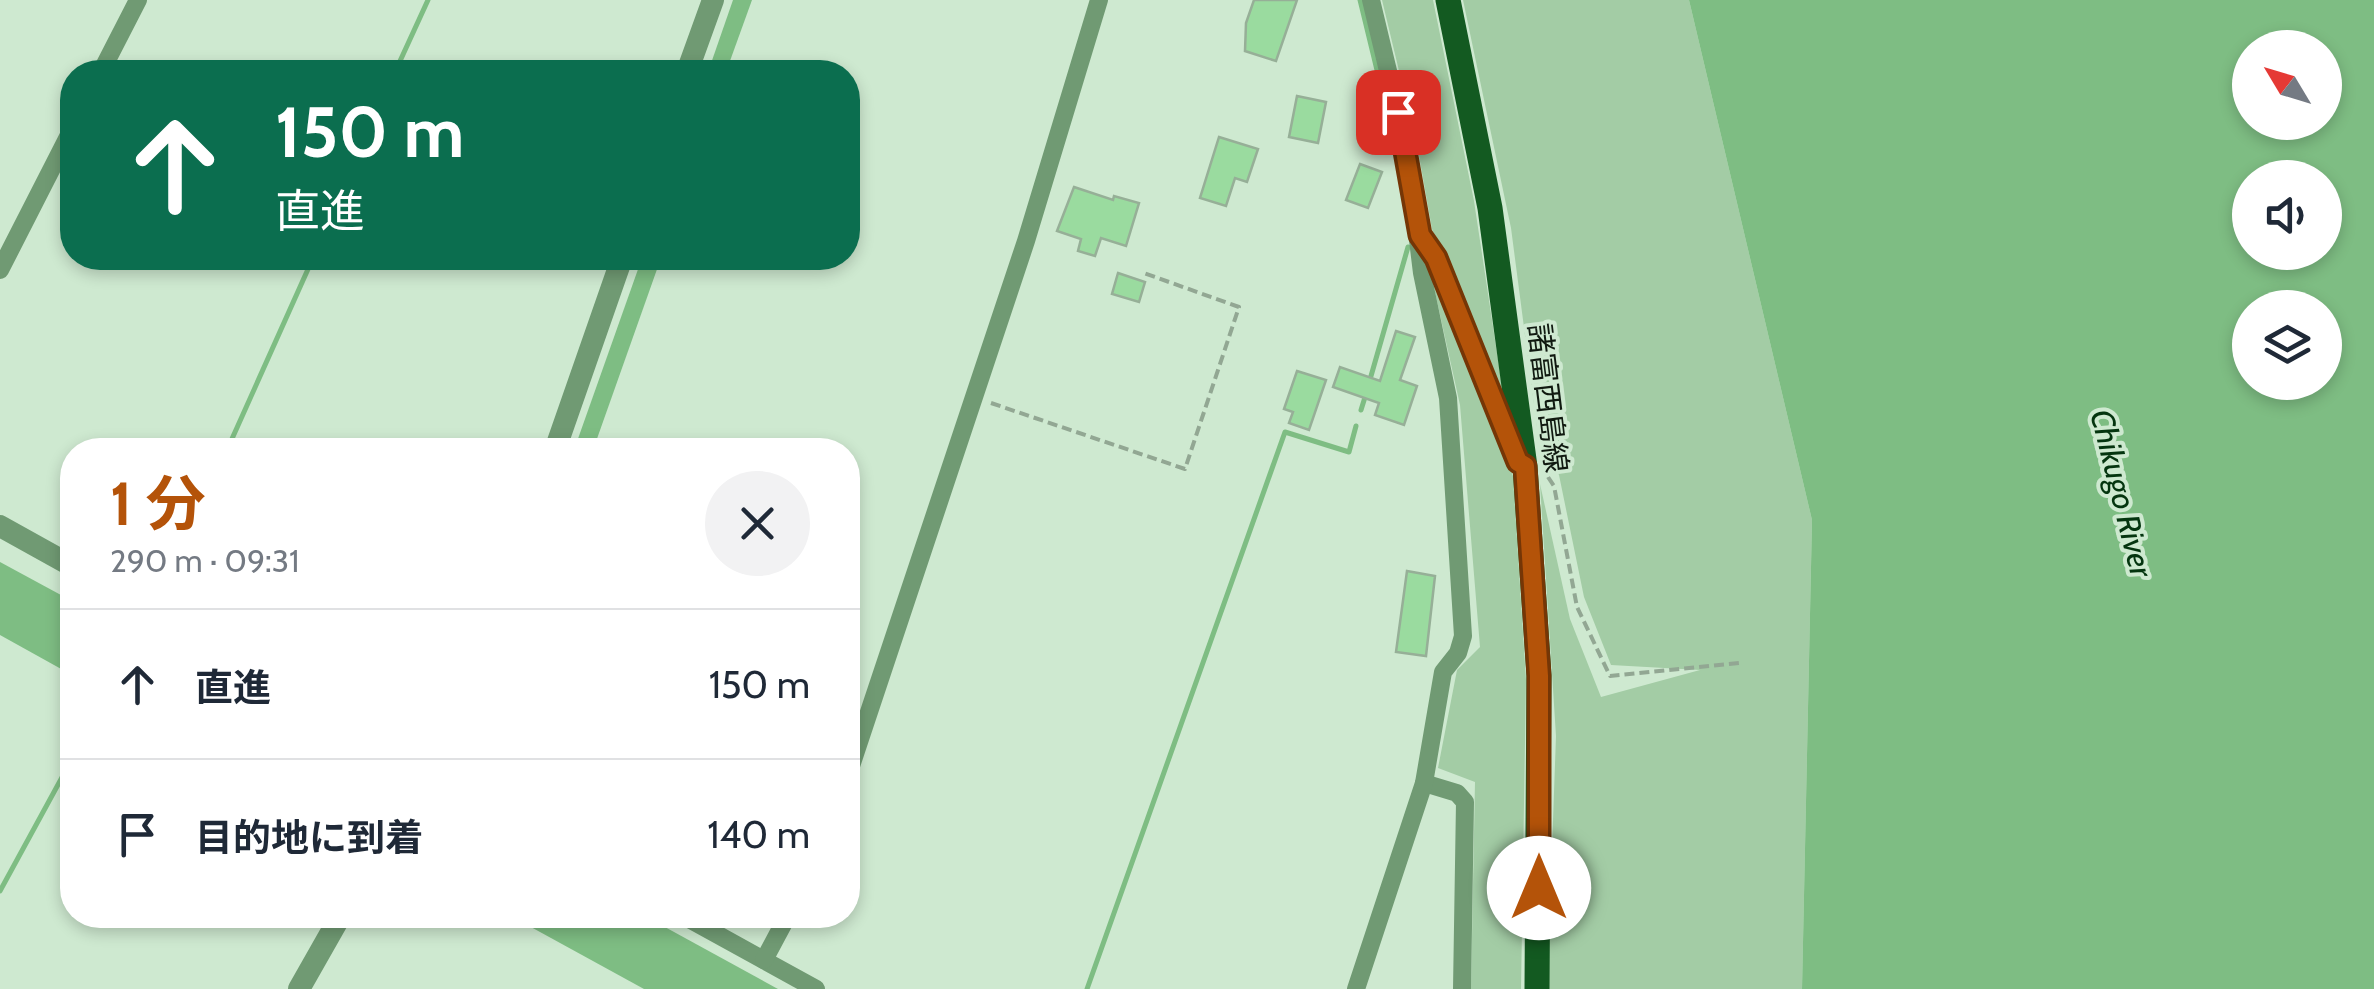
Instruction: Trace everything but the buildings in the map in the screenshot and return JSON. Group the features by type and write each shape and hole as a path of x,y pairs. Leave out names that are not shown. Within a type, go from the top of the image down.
{"main road":[{"name":"諸富西島線","path":"1448,0 1490,208 1525,466 1539,676 1537,989"}],"street":[{"path":"107,60 138,0"},
{"path":"691,60 712,0"},
{"path":"860,738 1026,241 1099,0"},
{"path":"1356,989 1424,783 1443,672 1458,653 1462,636 1448,398 1422,273 1407,150 1371,0"},
{"path":"0,270 60,152"},
{"path":"1420,235 1436,258 1518,462 1525,466"},
{"path":"559,438 618,270"},
{"path":"0,526 60,559"},
{"path":"1424,783 1457,793 1465,802 1462,989"},
{"path":"300,989 334,928"},
{"path":"706,928 816,989"},
{"path":"764,960 781,928"}],"path":[{"path":"974,397 1185,469 1239,307 1141,272"},
{"path":"1525,466 1541,465 1554,486 1577,607 1610,676 1739,662"}],"shaded area":[{"path":"1382,0 1433,0 1474,201 1507,419 1432,229 1418,150"},
{"path":"1463,0 1689,0 1812,520 1802,989 1547,989 1556,736 1540,484 1570,619 1601,697 1700,670 1611,665 1584,597 1559,475 1537,427 1511,228"},
{"path":"1429,265 1513,476 1526,680 1521,989 1471,989 1475,782 1438,768 1457,670 1480,647 1460,405"}],"water":[{"path":"733,0 752,0 730,60 712,60"},
{"name":"Chikugo River","path":"1689,0 2374,0 2374,989 1802,989 1812,520"},
{"path":"638,270 657,270 597,438 578,438"},
{"path":"0,562 60,594 60,668 0,635"},
{"path":"533,928 667,928 778,989 644,989"}],"waterway":[{"path":"400,60 428,0"},
{"path":"1360,0 1384,99"},
{"path":"1390,125 1402,175"},
{"path":"1369,383 1408,247"},
{"path":"232,438 308,270"},
{"path":"1361,410 1366,394"},
{"path":"1087,989 1285,432 1349,452 1356,426"},
{"path":"0,891 60,781"}],"route":[{"path":"1398,112 1420,235 1436,258 1518,462 1525,466 1539,676 1539,888"}]}
